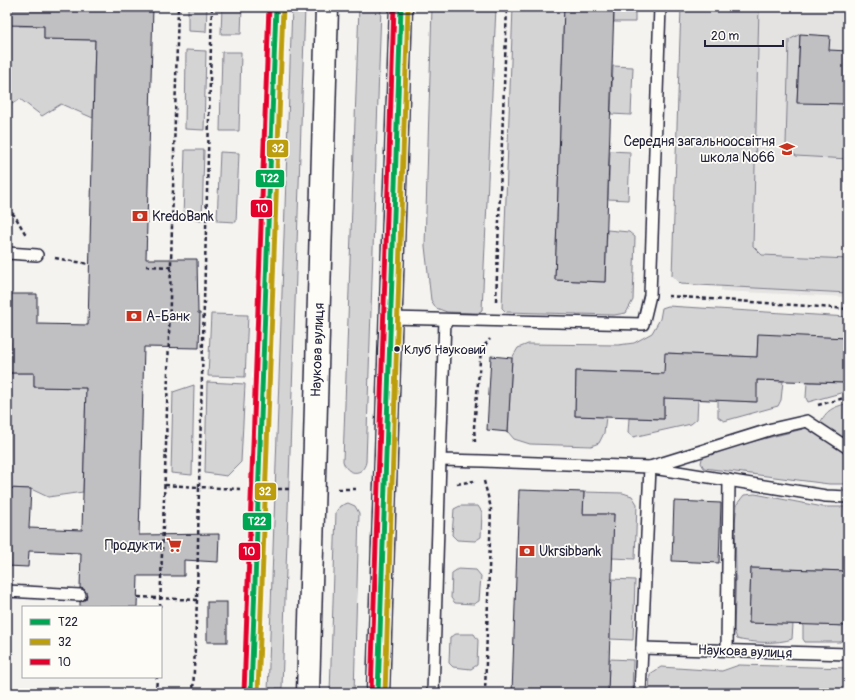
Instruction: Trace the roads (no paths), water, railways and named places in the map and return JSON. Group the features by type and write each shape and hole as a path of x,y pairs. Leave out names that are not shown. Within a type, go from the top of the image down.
{"main road":[{"name":"Наукова вулиця","path":"308,693 327,7"},
{"path":"378,693 401,7"}],"lane":[{"path":"251,693 276,7"},
{"path":"391,318 643,324 650,295 660,7"},
{"path":"7,253 37,255"},
{"path":"433,693 445,320"},
{"path":"650,467 772,429 807,421 848,448"},
{"path":"440,460 650,467 826,496 848,497"},
{"path":"640,693 650,467"},
{"path":"727,650 729,480"},
{"path":"7,591 80,595"},
{"name":"Наукова вулиця","path":"642,648 848,654"}],"place":[{"name":"Середня загальноосвітня школа №66","path":"787,149"},
{"name":"KredoBank","path":"140,216"},
{"name":"А-Банк","path":"134,316"},
{"name":"Клуб Науковий","path":"397,349"},
{"name":"Продукти","path":"174,545"},
{"name":"Ukrsibbank","path":"527,551"}]}
